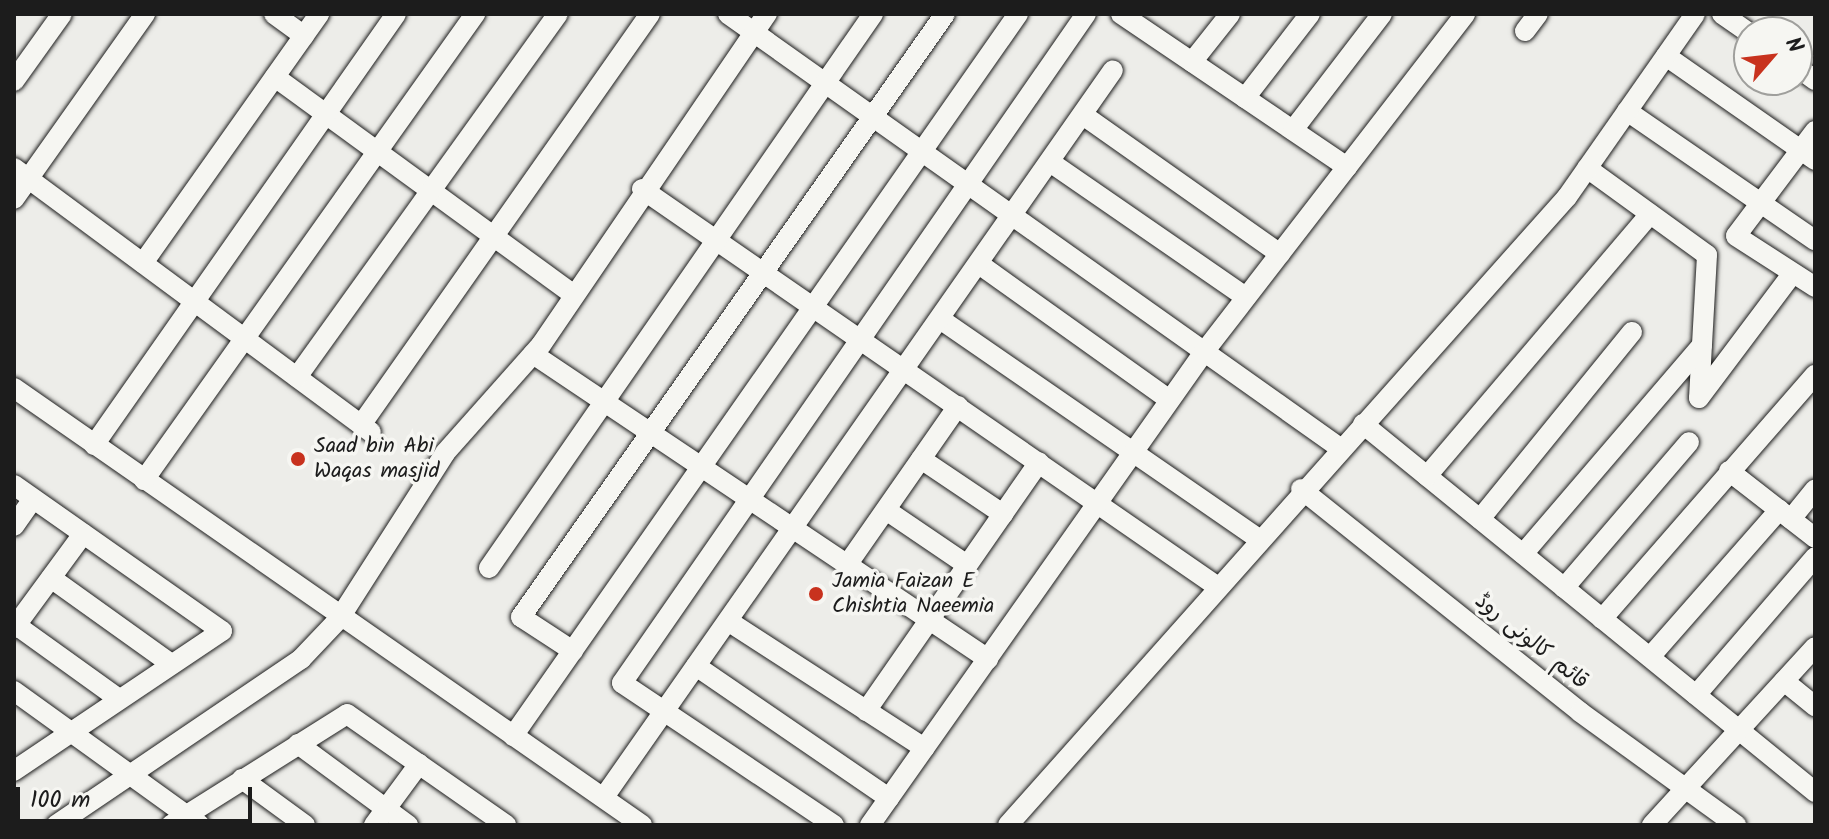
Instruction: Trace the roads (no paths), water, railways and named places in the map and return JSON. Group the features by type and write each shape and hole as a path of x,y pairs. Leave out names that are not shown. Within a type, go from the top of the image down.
{"street":[{"path":"14,81 62,14"},
{"path":"14,199 21,173 145,14"},
{"path":"274,14 304,36"},
{"path":"143,263 319,14"},
{"path":"94,445 396,14"},
{"path":"144,480 475,14"},
{"path":"297,377 558,14"},
{"path":"21,173 366,429 494,236 650,14"},
{"path":"728,14 1340,448"},
{"path":"56,825 127,773 301,659 339,619 445,453 533,354 642,189 767,14"},
{"path":"489,568 873,14"},
{"path":"573,651 521,617 945,14"},
{"path":"513,736 1018,14"},
{"path":"834,825 622,683 964,182 1086,14"},
{"path":"1121,14 1347,167"},
{"path":"1192,62 1230,14"},
{"path":"1245,98 1310,14"},
{"path":"1293,130 1382,14"},
{"path":"870,825 1204,352 1465,14"},
{"path":"1525,31 1538,14"},
{"path":"1008,825 1215,585 1363,424 1587,168 1695,14"},
{"path":"1666,56 1808,155"},
{"path":"604,797 1113,70"},
{"path":"275,77 574,295"},
{"path":"1627,111 1815,240"},
{"path":"1083,115 1280,254"},
{"path":"1815,131 1808,155 1761,203 1736,236 1815,287"},
{"path":"1050,162 1246,297"},
{"path":"1587,168 1707,255 1699,398 1793,273"},
{"path":"642,189 1215,585"},
{"path":"1427,476 1650,214"},
{"path":"979,264 1170,400"},
{"path":"940,319 1258,538"},
{"path":"1480,519 1632,332"},
{"path":"1523,554 1702,345"},
{"path":"533,354 988,659"},
{"path":"1602,619 1815,375"},
{"path":"14,388 339,619 642,825"},
{"path":"847,565 958,406"},
{"path":"1363,424 1815,792"},
{"path":"1564,588 1689,442"},
{"path":"921,459 1003,514"},
{"path":"866,711 1039,462"},
{"path":"1729,471 1815,538"},
{"path":"14,485 222,631 69,731 14,771"},
{"name":"قائم کالونی روڈ","path":"1301,489 1580,712 1736,825"},
{"path":"1650,657 1785,514 1815,489"},
{"path":"14,526 33,499"},
{"path":"886,510 967,565"},
{"path":"83,534 15,627 119,699"},
{"path":"1696,695 1815,557"},
{"path":"51,578 171,664"},
{"path":"728,621 924,748"},
{"path":"1652,825 1815,647"},
{"path":"696,666 889,798"},
{"path":"1784,681 1815,706"},
{"path":"14,691 127,773 185,821 242,779 347,714 506,825"},
{"path":"298,744 380,817 408,825"},
{"path":"380,817 419,764"},
{"path":"242,779 305,825"}],"place":[{"name":"Saad bin Abi Waqas masjid","path":"298,459"},
{"name":"Jamia Faizan E Chishtia Naeemia","path":"816,594"}]}
